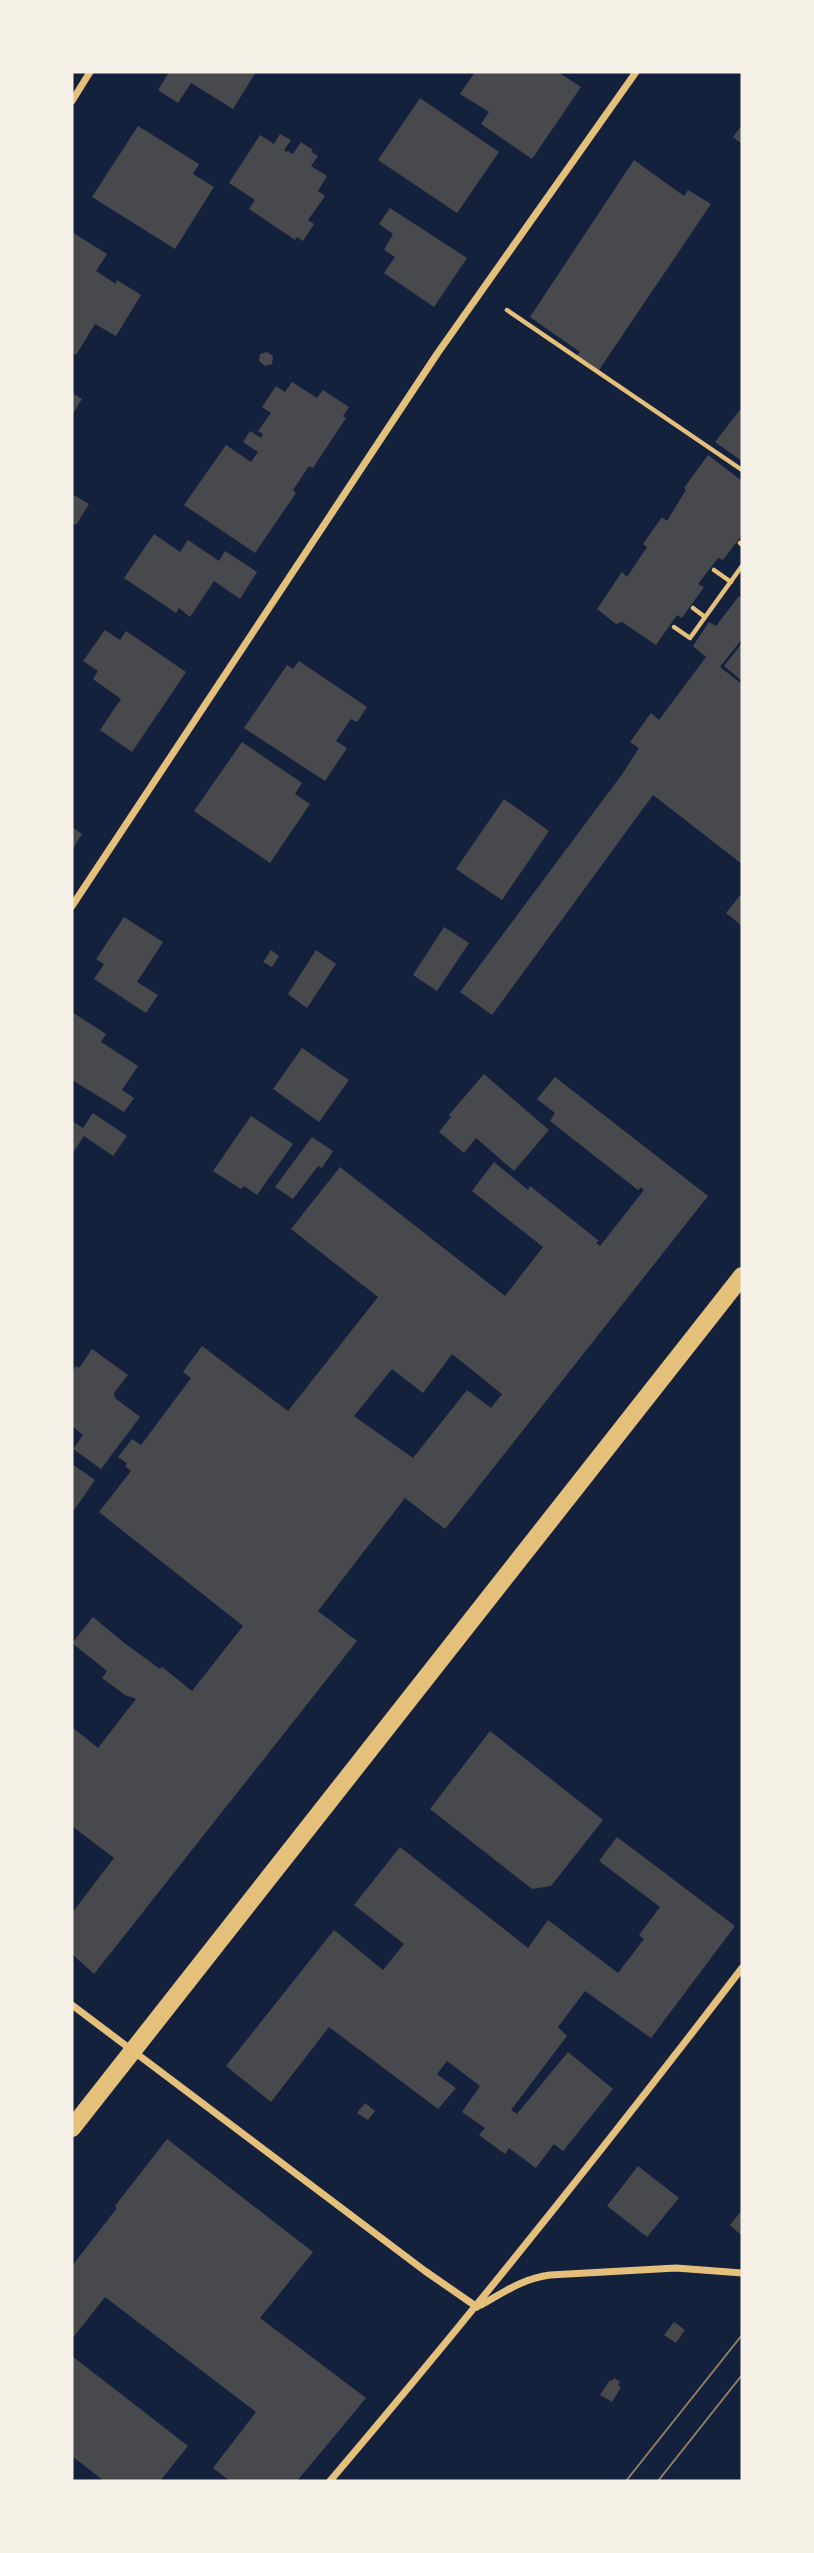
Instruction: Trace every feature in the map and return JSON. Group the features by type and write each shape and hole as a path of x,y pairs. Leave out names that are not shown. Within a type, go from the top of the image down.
{"main road":[{"path":"72,2128 742,1276"}],"street":[{"path":"72,102 90,72"},
{"path":"72,906 437,355 636,72"},
{"path":"330,2481 477,2307 742,1968"},
{"path":"72,2005 425,2271 477,2307"},
{"path":"477,2307 518,2283 543,2276 677,2268 742,2273"}],"path":[{"path":"507,310 742,470"},
{"path":"674,626 691,638 742,566"},
{"path":"714,570 731,582"},
{"path":"692,608 705,617"}],"building":[{"path":"169,72 256,72 233,109 191,83 178,103 158,90"},
{"path":"475,72 558,72 581,87 532,159 481,124 489,112 460,94"},
{"path":"420,98 499,152 457,213 378,160"},
{"path":"742,125 742,144 733,137"},
{"path":"138,126 199,164 193,174 214,187 175,249 92,197"},
{"path":"280,134 291,140 284,150 286,152 293,154 301,142 313,150 311,152 318,156 311,166 327,176 318,191 325,196 308,220 314,224 303,241 297,237 295,240 249,209 255,200 229,183 260,135 274,144"},
{"path":"634,160 684,196 688,190 711,204 599,370 577,355 580,352 530,317"},
{"path":"390,208 467,258 434,307 384,273 395,257 384,250 393,234 379,224"},
{"path":"72,232 107,254 96,271 141,295 116,336 95,324 76,355 72,352"},
{"path":"267,352 273,356 272,364 265,366 259,361 260,354"},
{"path":"292,382 317,398 323,390 349,407 343,416 346,418 313,468 309,466 293,490 296,493 255,553 184,505 226,445 251,462 258,452 243,442 250,431 261,438 263,434 258,431 271,413 262,407 276,386 285,392"},
{"path":"72,393 82,399 72,415"},
{"path":"740,410 742,412 742,461 715,442"},
{"path":"708,455 742,481 742,535 723,560 718,558 698,584 704,587 682,618 677,615 656,645 622,622 616,624 597,609 622,572 627,577 647,547 643,544 662,517 667,521 686,490 684,488"},
{"path":"72,494 89,504 76,525 72,523"},
{"path":"154,534 180,552 188,540 219,561 225,551 257,572 240,599 214,581 190,617 179,608 176,613 124,578"},
{"path":"739,596 742,599 742,639 720,667 742,684 742,864 653,795 492,1015 460,992 623,773 639,748 630,742 651,713 659,720 706,657 693,646 709,622 716,626"},
{"path":"105,630 120,640 126,631 186,672 132,752 100,730 121,699 93,679 98,671 83,661"},
{"path":"742,643 742,681 724,666"},
{"path":"299,661 367,707 357,722 351,719 336,741 347,748 325,781 244,728 287,665 293,669"},
{"path":"242,742 302,783 295,794 310,804 270,863 194,811"},
{"path":"504,799 549,831 502,900 456,869"},
{"path":"72,827 82,834 72,850"},
{"path":"742,893 742,926 726,913"},
{"path":"124,917 163,942 137,982 158,995 146,1013 94,979 104,964 96,959"},
{"path":"444,927 469,943 437,991 413,975"},
{"path":"271,950 279,956 272,967 263,962"},
{"path":"316,950 336,964 307,1008 288,994"},
{"path":"72,1012 106,1034 101,1042 138,1066 122,1090 134,1098 124,1112 72,1080"},
{"path":"302,1048 349,1080 319,1122 273,1089"},
{"path":"484,1074 549,1130 514,1171 476,1138 464,1153 439,1132 451,1117 449,1115"},
{"path":"555,1077 708,1196 445,1529 405,1498 318,1611 357,1641 94,1974 72,1954 72,1913 114,1858 72,1826 72,1727 98,1748 136,1699 125,1695 102,1678 107,1671 72,1643 93,1617 192,1691 243,1626 99,1512 131,1471 125,1466 127,1463 118,1457 132,1439 141,1445 191,1378 183,1372 202,1346 288,1411 378,1297 291,1229 340,1167 505,1296 543,1247 472,1191 494,1162 528,1190 530,1186 599,1241 596,1243 600,1246 644,1190 641,1187 638,1190 550,1121 555,1113 537,1099","holes":["452,1354 502,1394 491,1408 467,1390 413,1458 354,1416 392,1369 423,1393"]},
{"path":"93,1113 127,1136 113,1156 84,1136 72,1154 72,1121 83,1128"},
{"path":"251,1116 293,1144 257,1195 244,1186 241,1189 213,1171"},
{"path":"312,1137 333,1151 322,1168 318,1166 293,1199 275,1187"},
{"path":"92,1349 128,1375 114,1393 115,1398 140,1417 101,1469 73,1449 83,1435 72,1426 72,1372 76,1366 79,1368"},
{"path":"72,1464 95,1480 72,1513"},
{"path":"490,1731 603,1820 551,1886 532,1889 430,1809"},
{"path":"617,1837 735,1926 651,2038 585,1991 558,2027 567,2036 511,2110 517,2114 568,2052 613,2089 563,2151 554,2144 536,2168 509,2148 505,2154 479,2135 485,2128 462,2112 480,2086 447,2061 437,2074 456,2088 438,2109 329,2027 271,2102 226,2066 334,1930 383,1970 404,1944 354,1905 400,1847 528,1948 548,1920 618,1973 644,1939 639,1935 660,1907 599,1861"},
{"path":"365,2103 375,2111 368,2120 357,2113"},
{"path":"167,2139 313,2252 260,2318 366,2398 297,2481 230,2481 213,2468 256,2412 105,2297 72,2339 72,2266"},
{"path":"638,2166 679,2198 647,2237 607,2206"},
{"path":"742,2210 742,2236 730,2225"},
{"path":"674,2322 685,2330 676,2343 664,2335"},
{"path":"72,2356 188,2446 160,2481 104,2481 72,2456"},
{"path":"614,2378 620,2382 618,2385 621,2387 612,2402 600,2395"}],"tram line":[{"path":"626,2481 742,2335"},
{"path":"658,2481 742,2375"}]}
